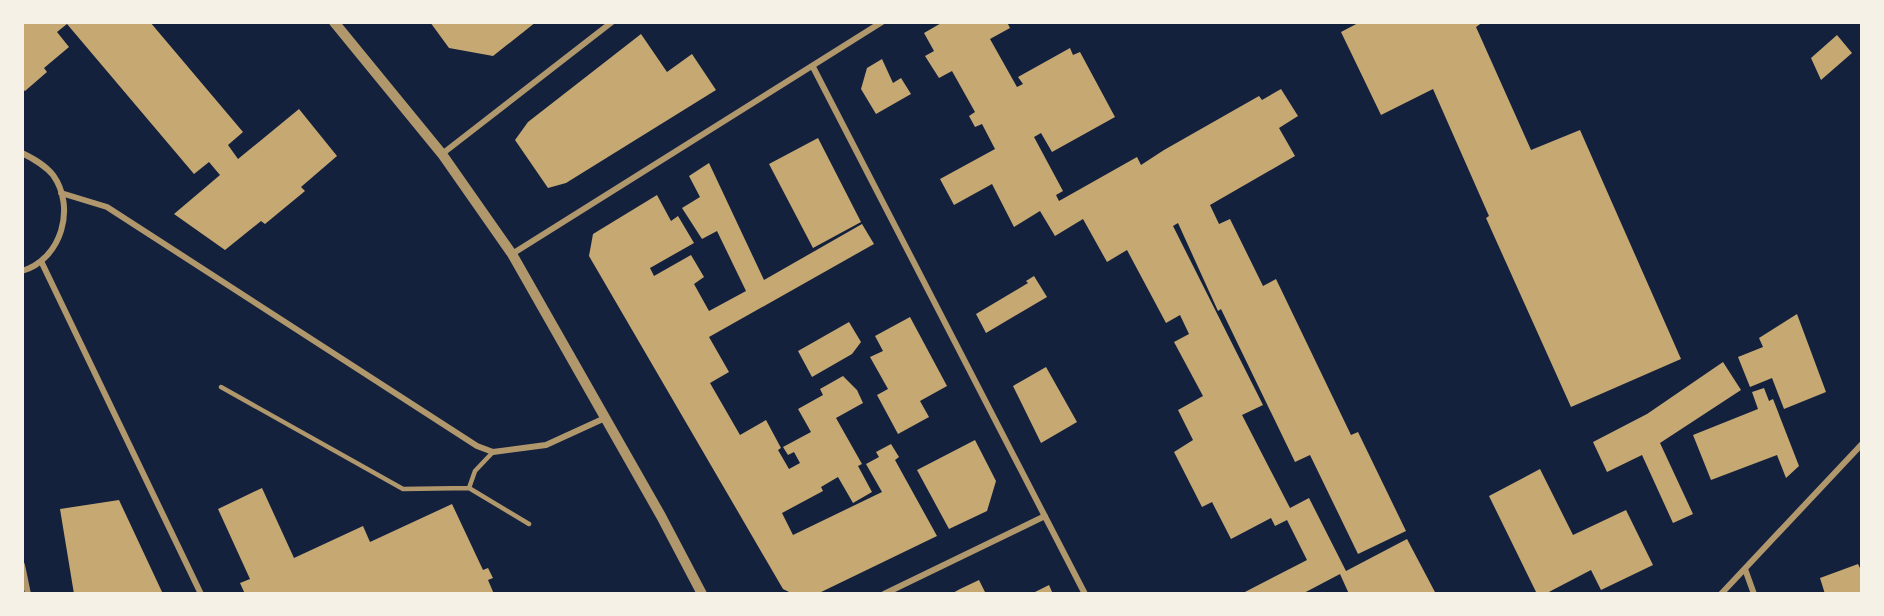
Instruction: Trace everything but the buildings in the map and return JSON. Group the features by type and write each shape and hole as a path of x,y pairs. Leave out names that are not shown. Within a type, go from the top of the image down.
{"street":[{"path":"334,22 442,154 512,254 661,516 702,594"},
{"path":"442,154 612,22"},
{"path":"512,254 882,22"},
{"path":"813,67 1084,594"},
{"path":"22,153 38,161 52,175 61,193 65,211 62,230 54,247 41,261 22,271"},
{"path":"61,193 107,207 477,446 493,452 546,445 605,418"},
{"path":"41,261 201,594"},
{"path":"1721,594 1862,444"},
{"path":"884,594 1045,516"},
{"path":"22,565 27,594"},
{"path":"1745,569 1754,594"}],"lane":[{"path":"221,387 403,489 469,488 529,524"},
{"path":"469,488 475,471 493,452"}]}
